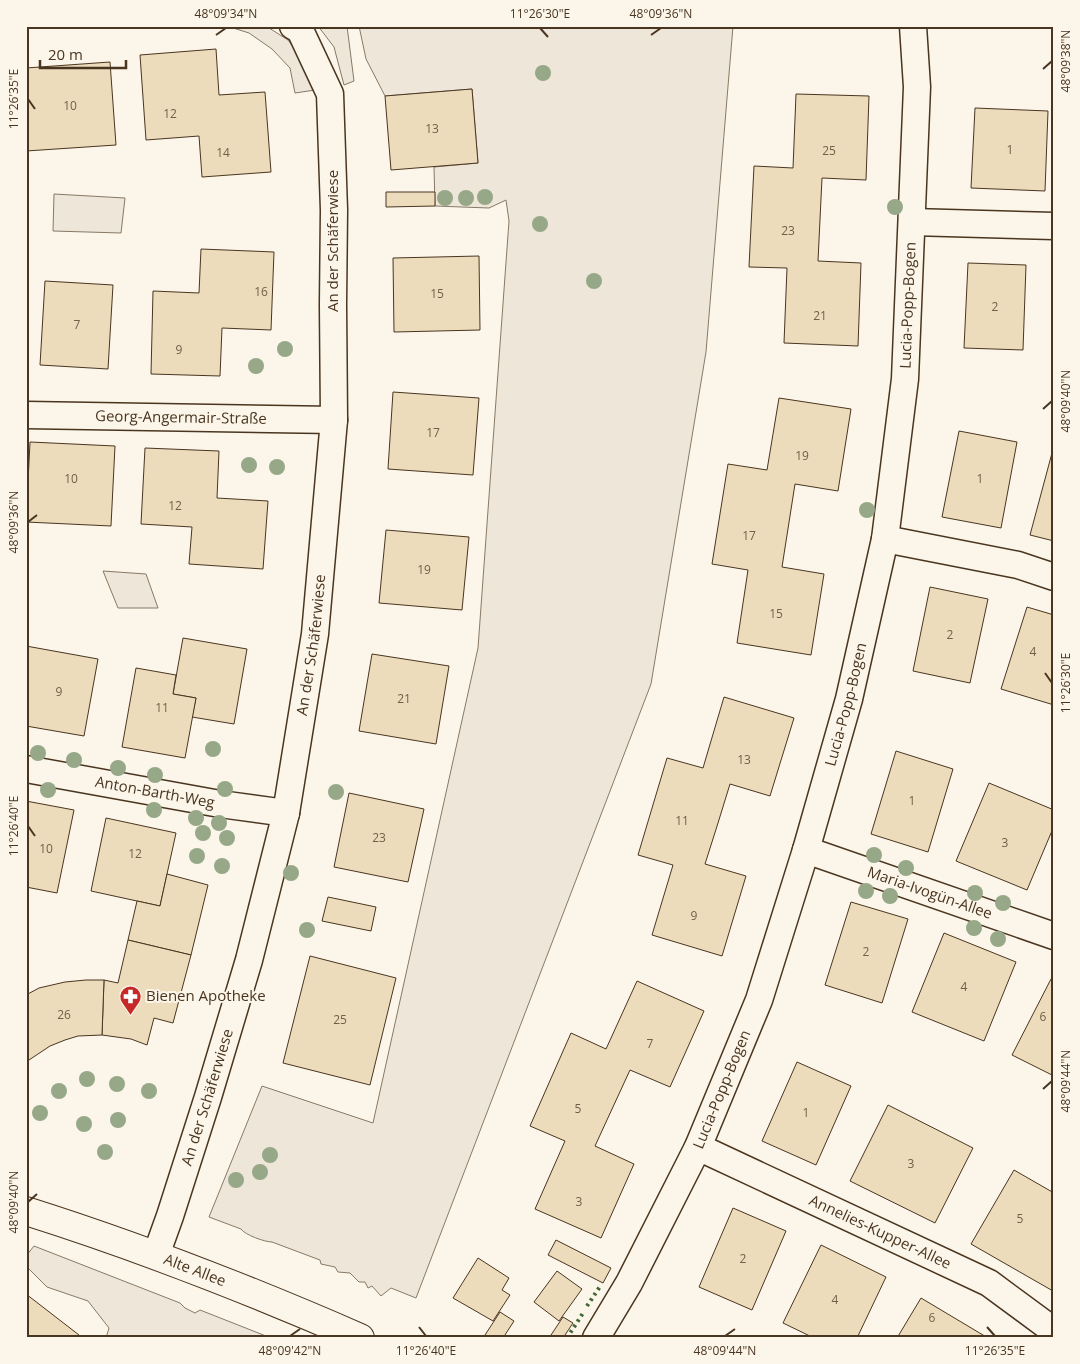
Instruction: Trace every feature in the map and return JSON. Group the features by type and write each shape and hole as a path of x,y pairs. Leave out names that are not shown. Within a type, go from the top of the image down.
{"street":[{"name":"An der Schäferwiese","path":"156,1255 173,1207 243,982 286,813 315,634 334,420 334,210 330,94 300,30 293,26"},
{"name":"Lucia-Popp-Bogen","path":"596,1338 629,1283 698,1147 759,1000 806,850 849,699 885,539 905,379 916,86 913,26"},
{"path":"912,222 1054,226"},
{"name":"Georg-Angermair-Straße","path":"26,415 334,420"},
{"path":"885,539 1018,565 1054,577"},
{"name":"Anton-Barth-Weg","path":"26,769 220,804 286,813"},
{"name":"Maria-Ivogün-Allee","path":"806,850 1054,936"},
{"name":"Annelies-Kupper-Allee","path":"698,1147 989,1283 1054,1331"},
{"name":"Alte Allee","path":"26,1211 156,1255 267,1297 360,1338"}],"shaded area":[{"path":"227,26 266,26 288,40 305,63 315,90 295,93 290,68 272,49 249,33"},
{"path":"318,26 347,26 354,81 344,85 334,47"},
{"path":"359,26 733,26 706,352 651,684 416,1298 391,1288 381,1296 372,1286 368,1288 365,1282 359,1282 350,1273 338,1272 335,1267 321,1264 320,1260 272,1242 255,1238 241,1229 209,1217 262,1086 373,1123 478,648 509,221 506,200 489,208 435,206 434,167 478,163 472,89 385,96 366,59"},
{"path":"54,194 125,198 121,233 53,231"},
{"path":"103,571 146,574 158,608 118,608"},
{"path":"34,1246 180,1303 195,1313 200,1310 271,1338 106,1338 109,1328 88,1301 47,1287 26,1266 26,1256"}],"building":[{"path":"216,49 219,95 265,92 271,172 202,177 199,136 146,140 140,55"},
{"path":"110,62 116,145 26,151 26,68"},
{"path":"472,89 478,163 391,170 385,96"},
{"path":"796,94 869,96 866,180 822,178 818,261 861,263 858,346 784,343 787,268 749,267 754,166 793,168"},
{"path":"975,108 1048,111 1045,191 971,188"},
{"path":"386,192 435,192 435,206 386,207"},
{"path":"201,249 274,252 271,330 222,328 220,376 151,374 153,291 199,293"},
{"path":"479,256 480,330 394,332 393,258"},
{"path":"968,263 1026,265 1023,350 964,348"},
{"path":"45,281 113,285 108,369 40,365"},
{"path":"393,392 479,398 473,475 388,469"},
{"path":"779,398 851,409 838,491 795,484 782,567 824,574 811,655 737,643 748,570 712,564 728,464 767,470"},
{"path":"959,431 1017,442 1001,528 942,517"},
{"path":"30,442 115,446 111,526 26,522"},
{"path":"145,448 219,451 217,498 268,501 263,569 189,564 192,527 141,524"},
{"path":"1052,453 1054,454 1054,541 1030,535"},
{"path":"386,530 469,537 462,610 379,603"},
{"path":"930,587 988,599 970,683 913,671"},
{"path":"1027,607 1054,615 1054,705 1001,689"},
{"path":"183,638 247,649 234,724 192,717 196,698 173,694"},
{"path":"26,646 98,659 84,736 26,726"},
{"path":"372,654 449,666 436,744 359,731"},
{"path":"136,668 176,675 173,694 196,698 185,758 122,747"},
{"path":"724,697 794,718 770,796 730,784 705,864 746,876 722,956 652,935 673,865 638,855 667,758 703,768"},
{"path":"896,751 953,769 928,852 871,834"},
{"path":"989,783 1054,810 1054,826 1027,890 956,861"},
{"path":"349,793 424,809 408,882 334,867"},
{"path":"26,801 74,810 57,893 26,887"},
{"path":"106,818 176,833 160,906 91,891"},
{"path":"167,874 208,885 191,955 128,940 137,901 160,906"},
{"path":"328,897 376,907 371,931 322,921"},
{"path":"851,902 908,919 882,1003 825,985"},
{"path":"944,933 1016,962 984,1041 912,1012"},
{"path":"128,940 191,955 173,1023 154,1018 147,1045 131,1039 102,1035 104,980 118,983"},
{"path":"310,956 396,978 370,1085 283,1063"},
{"path":"1051,979 1054,980 1054,1076 1012,1055"},
{"path":"104,980 102,1035 78,1036 65,1040 50,1046 26,1062 26,995 39,988 65,982"},
{"path":"637,981 704,1011 670,1087 630,1070 595,1146 634,1164 601,1238 535,1209 565,1141 530,1126 571,1033 606,1049"},
{"path":"797,1062 851,1086 816,1165 762,1141"},
{"path":"888,1105 973,1148 935,1223 850,1181"},
{"path":"1014,1170 1054,1193 1053,1291 971,1244"},
{"path":"733,1208 786,1231 752,1310 699,1287"},
{"path":"556,1240 611,1268 603,1283 548,1255"},
{"path":"821,1245 886,1277 857,1338 814,1338 783,1323"},
{"path":"478,1258 509,1278 502,1290 510,1295 493,1321 453,1298"},
{"path":"557,1271 582,1289 559,1321 534,1302"},
{"path":"26,1294 79,1335 77,1338 26,1338"},
{"path":"921,1298 988,1338 897,1338"},
{"path":"500,1312 514,1321 503,1338 489,1338 485,1335"},
{"path":"563,1317 573,1323 563,1338 549,1338"}],"hedge":[{"path":"587,1306 601,1285"},
{"path":"567,1338 583,1313"}],"place":[{"name":"Bienen Apotheke","path":"130,1015"}]}
